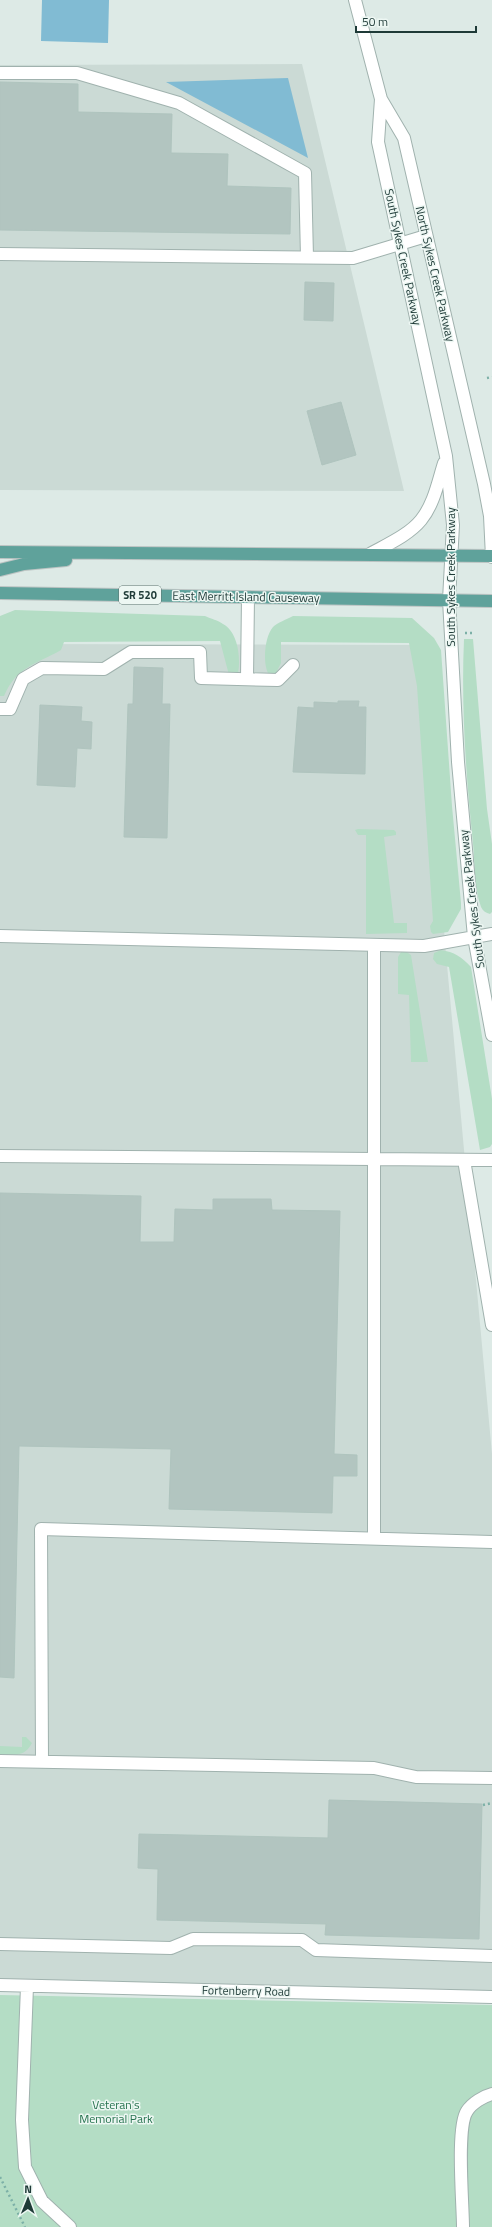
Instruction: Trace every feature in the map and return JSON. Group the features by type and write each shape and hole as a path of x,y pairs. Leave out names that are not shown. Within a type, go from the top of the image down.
{"main road":[{"path":"0,552 492,556"},
{"path":"0,570 24,564 121,554"},
{"name":"East Merritt Island Causeway","path":"0,593 492,601"}],"street":[{"name":"North Sykes Creek Parkway","path":"355,0 381,100 404,138 484,484 490,516 492,556"},
{"path":"0,73 77,73 179,103 305,173 307,257"},
{"name":"South Sykes Creek Parkway","path":"381,100 378,142 446,456 452,525 449,600 458,762 474,937 492,1034"},
{"path":"0,254 353,258 426,236"},
{"path":"370,554 404,534 421,521 434,497 446,456"},
{"path":"484,484 492,495"},
{"path":"247,678 248,597"},
{"path":"0,709 10,709 24,679 42,668 104,669 131,652 200,652 200,678 247,678 278,680 292,665"},
{"path":"0,936 424,946 492,934"},
{"path":"374,945 374,1538"},
{"path":"0,1156 492,1160"},
{"path":"464,1160 492,1324"},
{"path":"42,1762 41,1529 492,1542"},
{"path":"0,1761 374,1768 416,1777 492,1778"},
{"path":"0,1944 171,1948 193,1939 302,1940 316,1950 492,1956"},
{"name":"Fortenberry Road","path":"0,1985 492,1997"},
{"path":"26,1986 22,2120 26,2166 42,2201 70,2227"},
{"path":"463,2227 461,2132 466,2111 484,2096 492,2094"}],"path":[{"path":"487,378 492,377"},
{"path":"465,633 473,633"},
{"path":"482,1805 492,1803"},
{"path":"0,2177 25,2227"}],"shaded area":[{"path":"302,64 404,491 0,490 0,65"},
{"path":"0,644 415,645 424,683 446,954 492,1454 492,1997 0,1985"}],"green space":[{"path":"15,610 205,616 221,623 232,633 239,653 238,673 229,675 220,641 64,642 61,650 21,672 9,686 4,696 0,696 0,616"},
{"path":"293,616 412,618 434,638 441,650 452,806 461,903 461,909 448,932 433,934 430,926 433,921 417,686 409,643 281,642 281,663 275,675 270,676 267,672 265,652 270,632 273,627"},
{"path":"464,639 473,639 487,809 492,844 492,912 490,914 485,912 481,907 475,875 465,741 463,690"},
{"path":"355,830 394,830 396,832 396,835 384,837 394,923 407,923 407,933 366,934 366,835 358,835"},
{"path":"441,950 458,956 471,967 492,1099 492,1144 490,1147 480,1150 449,967 437,964 433,959 434,953"},
{"path":"405,951 411,955 428,1062 411,1062 409,995 398,994 398,957 401,952"},
{"path":"22,1737 26,1737 32,1743 26,1751 18,1754 0,1754 0,1746 22,1747"},
{"name":"Veteran's Memorial Park","path":"0,1995 492,2005 492,2227 0,2227"}],"water":[{"path":"42,0 109,0 108,43 41,41"},
{"path":"288,78 308,158 166,82"}],"building":[{"path":"0,82 78,84 78,112 172,114 171,153 228,154 227,186 291,188 290,234 0,230"},
{"path":"305,282 334,283 333,321 304,320"},
{"path":"341,402 356,455 322,465 307,411"},
{"path":"134,667 163,668 162,704 170,704 167,838 124,837 128,704 133,704"},
{"path":"338,701 359,701 358,707 366,707 365,774 293,772 298,707 314,708 314,702 338,703"},
{"path":"40,705 82,707 81,721 92,722 91,749 77,748 75,787 37,785"},
{"path":"0,1193 141,1196 140,1242 174,1242 175,1209 213,1210 213,1199 271,1199 272,1210 340,1211 334,1454 357,1455 357,1476 333,1476 332,1513 169,1509 171,1449 19,1446 14,1678 0,1677"},
{"path":"329,1800 482,1804 479,1939 325,1935 326,1924 157,1920 158,1869 138,1868 139,1834 328,1838"}]}
